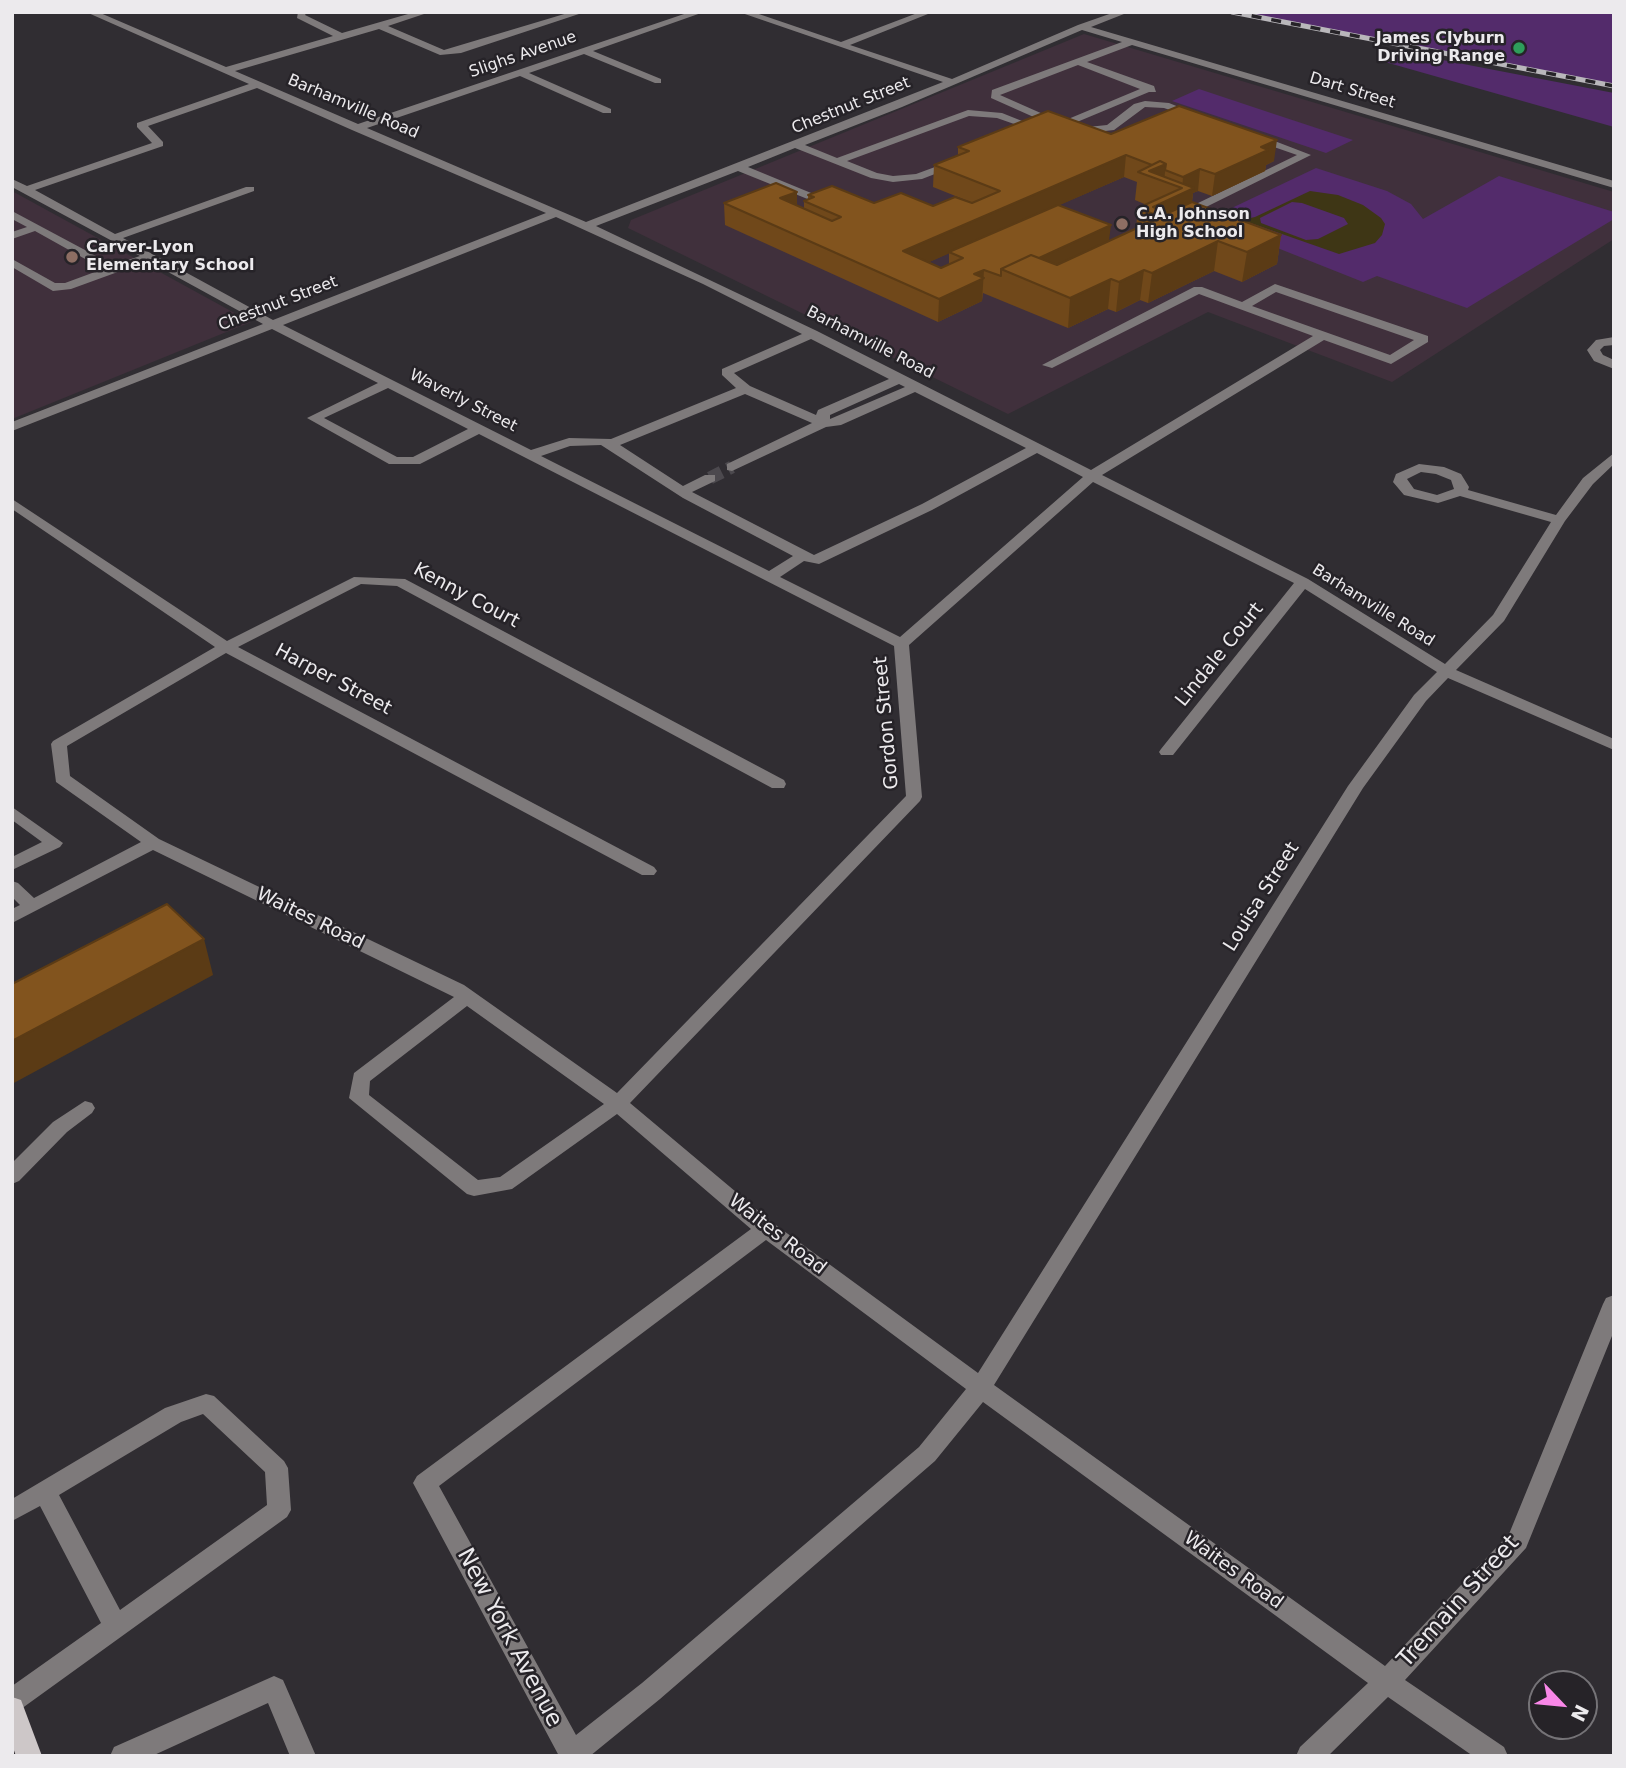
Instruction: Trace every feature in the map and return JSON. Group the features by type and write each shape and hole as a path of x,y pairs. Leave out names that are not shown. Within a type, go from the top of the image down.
{"main road":[{"path":"12,1709 29,1756"}],"street":[{"name":"Barhamville Road","path":"90,12 586,226 813,334 1303,582 1447,672 1614,745"},
{"path":"303,12 300,16 342,37"},
{"path":"224,71 426,12"},
{"path":"380,26 443,53 461,50 581,12"},
{"name":"Slighs Avenue","path":"356,128 700,12"},
{"path":"743,12 952,82"},
{"path":"841,45 929,12"},
{"name":"Chestnut Street","path":"586,226 796,145 1081,27 1125,12"},
{"name":"Dart Street","path":"1081,27 1614,185"},
{"path":"1131,42 1080,63 1066,64 996,92 995,96 1061,125 1084,132 1101,131 1115,126 1138,106 1157,104 1208,121"},
{"path":"584,51 658,81"},
{"path":"1080,63 1150,88 1155,92 1157,104"},
{"path":"521,73 607,111"},
{"path":"26,190 159,144 154,135 141,124 256,85"},
{"path":"1025,134 1061,125 1150,88"},
{"path":"838,161 968,113 998,115 1037,129"},
{"path":"1198,206 1306,155 1245,134"},
{"path":"796,145 875,176 903,179 925,175 962,160"},
{"path":"738,167 814,198 840,204"},
{"name":"Waverly Street","path":"12,182 49,208 150,257 270,323 901,644"},
{"path":"113,238 250,189"},
{"name":"Chestnut Street","path":"12,427 270,323 556,213"},
{"path":"18,216 112,270"},
{"path":"12,236 37,228"},
{"path":"12,262 53,286 66,286 150,257"},
{"path":"1048,365 1198,290 1316,339 1391,360 1424,339 1275,288 1242,306"},
{"path":"813,334 726,372 745,389 823,423"},
{"name":"Gordon Street","path":"467,997 361,1078 359,1098 474,1188 505,1184 618,1104 914,797 901,644 1093,475 1316,339"},
{"path":"1614,341 1600,343 1593,350 1598,358 1614,365"},
{"path":"823,423 822,413 901,377"},
{"path":"389,383 314,418 394,461 415,461 479,429"},
{"path":"732,467 823,423 836,422 917,386"},
{"path":"611,444 745,389"},
{"path":"530,455 569,442 597,439 611,444 683,491 814,561 831,556 1038,447"},
{"name":"Louisa Street","path":"982,1386 1356,786 1420,698 1499,618 1559,520 1588,481 1614,457"},
{"path":"683,491 710,478"},
{"path":"1460,492 1559,520"},
{"name":"Harper Street","path":"12,503 226,647 648,872"},
{"path":"769,577 802,556"},
{"name":"Kenny Court","path":"59,744 226,647 359,580 400,582 778,784"},
{"name":"Lindale Court","path":"1167,752 1303,582"},
{"name":"Waites Road","path":"59,744 62,778 153,843 467,997 618,1104 766,1228 1387,1682 1495,1756"},
{"path":"12,812 54,843 12,864"},
{"path":"12,917 153,843"},
{"path":"12,887 32,906"},
{"path":"12,1176 60,1127 85,1108"},
{"name":"New York Avenue","path":"766,1228 425,1483 572,1755 651,1691 927,1454 982,1386"},
{"name":"Tremain Street","path":"1309,1756 1387,1682 1518,1541 1614,1304"},
{"path":"12,1511 173,1415 206,1403 276,1468 279,1510 12,1701"},
{"path":"45,1492 116,1627"},
{"path":"123,1756 274,1688 303,1756"}],"shaded area":[{"name":"James Clyburn Driving Range","path":"1236,12 1614,12 1614,85"},
{"name":"C.A. Johnson High School","path":"1084,34 1614,192 1614,239 1392,382 1208,312 1008,414 628,228 631,220"},
{"path":"1401,52 1614,93 1614,127 1378,60"},
{"path":"1199,89 1353,140 1326,153 1172,101"},
{"path":"1316,168 1387,191 1411,204 1423,219 1499,176 1614,212 1614,219 1467,308 1377,276 1363,282 1222,226 1217,215"},
{"name":"Carver-Lyon Elementary School","path":"12,191 251,322 12,419"}],"sand":[{"path":"1310,191 1338,195 1363,205 1385,224 1382,235 1375,243 1339,254 1242,220 1255,217","holes":["1292,202 1344,218 1348,224 1318,239 1306,240 1261,223 1260,218"]}],"building":[{"path":"1179,106 1277,140 1261,147 1268,150 1215,174 1200,169 1183,177 1165,170 1166,164 1160,161 1152,165 1126,155 903,251 941,268 963,258 949,252 1058,205 1111,225 1039,258 1031,255 1001,269 1001,276 984,270 974,274 984,278 939,299 724,203 776,183 797,192 780,198 832,221 841,217 804,201 814,197 808,195 832,186 874,203 901,193 933,206 955,197 972,203 1000,191 934,165 969,151 958,147 1048,111 1111,134"},
{"path":"1160,161 1166,164 1149,171 1194,188 1153,207 1168,213 1192,202 1281,235 1247,252 1218,241 1152,273 1144,270 1119,282 1111,279 1070,298 1001,269 1031,255 1057,265 1161,217 1138,208 1182,188 1138,172"},
{"path":"167,904 204,939 12,1041 12,984"}],"tunnel":[{"path":"710,478 732,467"}],"railway":[{"path":"1232,12 1614,86"}],"place":[{"name":"James Clyburn Driving Range","path":"1519,48"},
{"name":"C.A. Johnson High School","path":"1122,224"},
{"name":"Carver-Lyon Elementary School","path":"72,257"}]}
